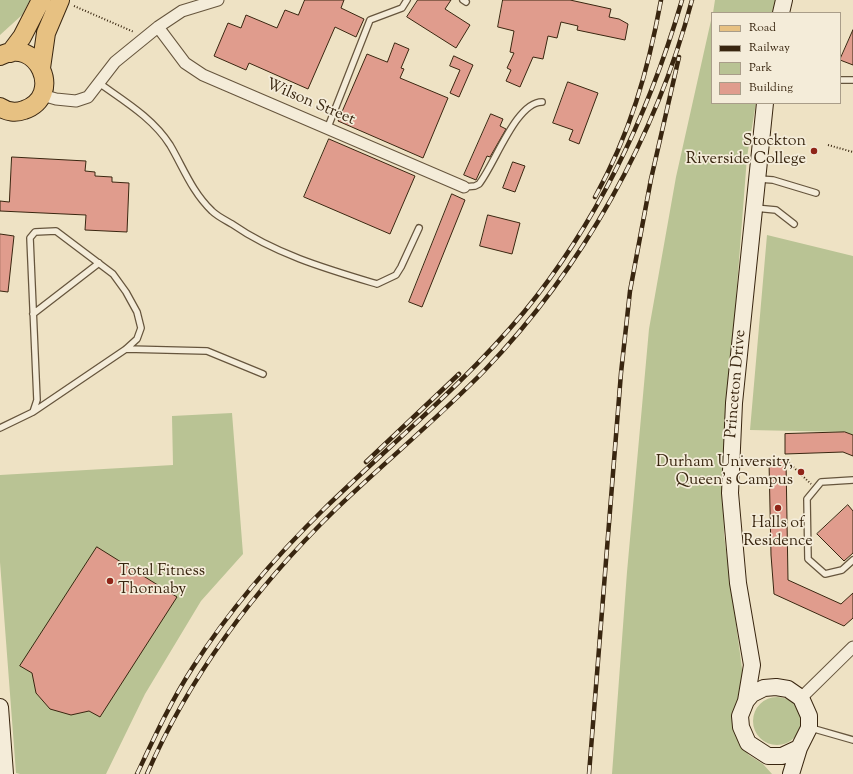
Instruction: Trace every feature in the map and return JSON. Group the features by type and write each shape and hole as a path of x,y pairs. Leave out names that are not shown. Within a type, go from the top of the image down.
{"main road":[{"path":"5,54 22,37 42,0"},
{"path":"41,68 46,34 65,2"},
{"path":"1,110 12,112 29,108 37,102 42,95 44,86 44,76 36,60 28,55 5,54"}],"street":[{"path":"42,95 56,100 76,101 88,97 115,62 158,27 182,11 218,0"},
{"path":"780,12 784,0"},
{"name":"Wilson Street","path":"158,27 185,63 204,75 328,127 464,188"},
{"name":"Princeton Drive","path":"746,701 752,665 738,583 730,493 734,403 765,104"},
{"path":"801,698 853,647"},
{"path":"752,665 776,686"},
{"path":"784,774 768,756 755,749 743,736 740,716 746,701 752,694 764,688 776,686 788,689 801,698 809,716 809,728 799,748 791,774"},
{"path":"0,707 5,774"},
{"path":"768,756 782,756 799,748"}],"lane":[{"path":"328,127 370,20 402,8 408,0"},
{"path":"841,80 853,80"},
{"path":"99,83 136,109 150,121 169,144 194,190 212,211 252,238 330,270 377,284 399,271 419,228"},
{"path":"464,188 479,184 520,114 532,104 542,102"},
{"path":"757,179 773,180 816,193"},
{"path":"753,208 776,210 794,224"},
{"path":"0,428 33,412 126,350 137,340 141,328 137,312 114,274 56,231 35,232 30,238 37,400 33,412"},
{"path":"34,314 99,263"},
{"path":"126,350 207,351 263,374"},
{"path":"853,480 821,482 807,499 808,559 824,574 842,570 853,560"},
{"path":"809,728 853,740"}],"path":[{"path":"65,2 145,37"},
{"path":"828,145 853,152"},
{"path":"731,462 786,460 816,489"}],"green space":[{"path":"0,0 30,0 22,15 0,35"},
{"path":"715,0 776,0 772,12 713,12"},
{"path":"711,20 711,104 756,104 747,157 723,467 724,535 744,683 734,730 739,744 749,755 763,764 772,774 612,774 627,572 649,329 676,177"},
{"path":"767,235 853,256 853,435 845,432 750,430"},
{"name":"Total Fitness Thornaby","path":"232,413 243,554 201,601 145,694 106,774 16,773 0,562 0,475 173,465 172,416"},
{"path":"777,697 786,699 794,704 799,712 801,721 799,730 794,738 786,743 777,745 768,743 760,738 755,730 753,721 755,712 760,704 768,699"}],"building":[{"path":"305,0 344,0 341,8 364,19 356,37 335,27 308,89 249,63 246,70 214,56 228,23 241,28 246,15 277,28 285,10 298,15"},
{"path":"418,0 451,0 445,9 470,25 456,48 407,17"},
{"path":"503,0 570,0 611,9 609,17 619,19 628,24 625,40 577,30 578,26 561,22 557,38 548,36 543,59 533,57 520,87 506,81 511,70 507,68 514,53 510,52 514,31 498,27"},
{"path":"853,30 853,65 841,60"},
{"path":"395,43 409,49 401,68 404,69 400,78 448,98 423,158 338,121 367,54 387,62"},
{"path":"454,56 473,65 459,97 450,93 460,70 450,66"},
{"path":"568,82 598,93 579,144 569,140 573,130 553,123"},
{"path":"491,114 503,119 500,126 506,129 490,157 487,156 476,180 464,175"},
{"path":"329,139 415,176 390,234 304,197"},
{"path":"12,157 86,161 85,171 95,172 95,176 112,177 112,182 129,183 127,232 85,230 86,215 0,211 0,201 9,202"},
{"path":"513,162 525,166 515,192 503,188"},
{"path":"452,194 465,200 422,307 409,302"},
{"path":"488,215 520,223 512,254 480,246"},
{"path":"0,234 14,236 8,292 0,291"},
{"path":"845,432 853,435 853,456 843,452 785,454 785,434"},
{"name":"Halls of Residence","path":"786,460 788,580 841,604 853,593 853,618 844,626 774,594 771,555 769,461"},
{"path":"848,505 853,511 853,553 844,561 817,534"},
{"path":"97,547 177,597 100,717 89,711 71,715 50,709 36,693 32,673 20,666"}],"railway":[{"path":"595,197 628,126 644,77 661,0"},
{"path":"137,774 163,720 185,680 222,624 254,584 271,564 325,508 477,364 524,312 551,277 576,240 619,164 654,83 682,0"},
{"path":"147,774 184,701 206,666 229,632 280,568 336,509 484,371 520,331 553,289 583,245 611,199 636,151 658,101 677,51 692,0"},
{"path":"589,774 621,373 630,291 651,179 679,57"},
{"path":"366,462 459,374"}],"place":[{"name":"Stockton Riverside College","path":"814,151"},
{"name":"Durham University, Queen's Campus","path":"801,472"},
{"name":"Halls of Residence","path":"778,508"},
{"name":"Total Fitness Thornaby","path":"110,581"}]}
